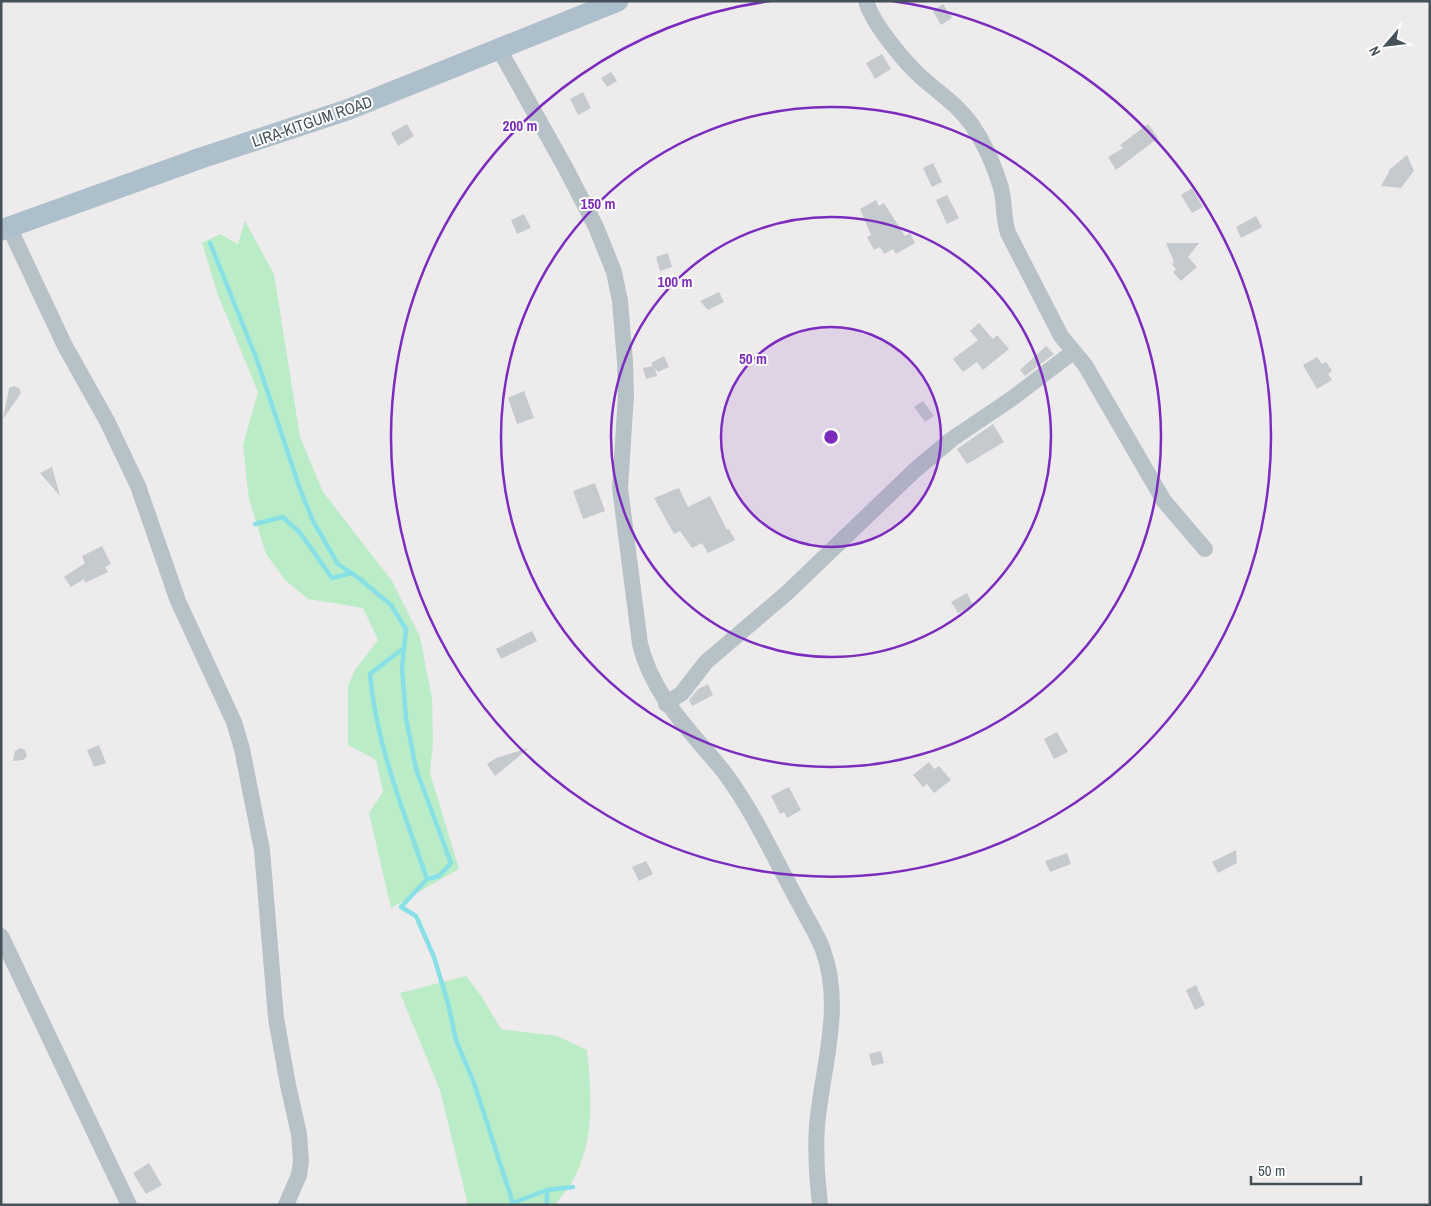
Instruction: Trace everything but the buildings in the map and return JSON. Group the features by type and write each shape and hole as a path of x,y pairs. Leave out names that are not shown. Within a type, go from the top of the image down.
{"main road":[{"name":"LIRA-KITGUM ROAD","path":"5,228 201,158 347,110 618,1"}],"street":[{"path":"866,1 878,26 908,62 927,82 953,101 973,127 985,147 1001,188 1004,223 1008,233 1061,336 1085,365 1164,500 1205,549"},
{"path":"499,49 596,227 614,272 620,301 625,362 621,503 640,644 650,676 666,704 733,786 785,875 823,949 830,979 832,1028 816,1135 816,1165 820,1205"},
{"path":"5,228 65,346 107,421 138,486 178,601 234,722 242,749 262,850 276,1018 299,1134 301,1161 299,1175 286,1205"},
{"path":"666,704 682,693 706,662 788,592 915,470 952,439 1014,397 1073,352"},
{"path":"1,936 129,1205"}],"green space":[{"path":"245,221 274,274 300,437 323,492 392,581 420,637 432,698 433,742 430,773 459,869 391,908 369,813 383,792 376,760 348,745 348,686 355,670 378,640 363,608 308,599 285,580 266,554 249,499 243,445 258,392 218,295 202,243 220,234 238,244"},
{"path":"466,976 482,997 501,1029 557,1036 587,1050 590,1112 584,1152 578,1171 568,1188 554,1205 468,1205 440,1090 400,993"}],"waterway":[{"path":"210,243 257,360 300,489 313,521 338,564 360,579 391,605 406,629 402,668 406,718 416,769 451,863 439,876 427,879"},
{"path":"255,524 283,517 301,534 332,578 352,573"},
{"path":"404,648 370,674 378,727 392,778 427,879 401,907 416,916 434,957 448,1003 456,1040 474,1083 513,1203 510,1205"},
{"path":"513,1203 547,1190 573,1187"},
{"path":"547,1190 547,1205"}]}
